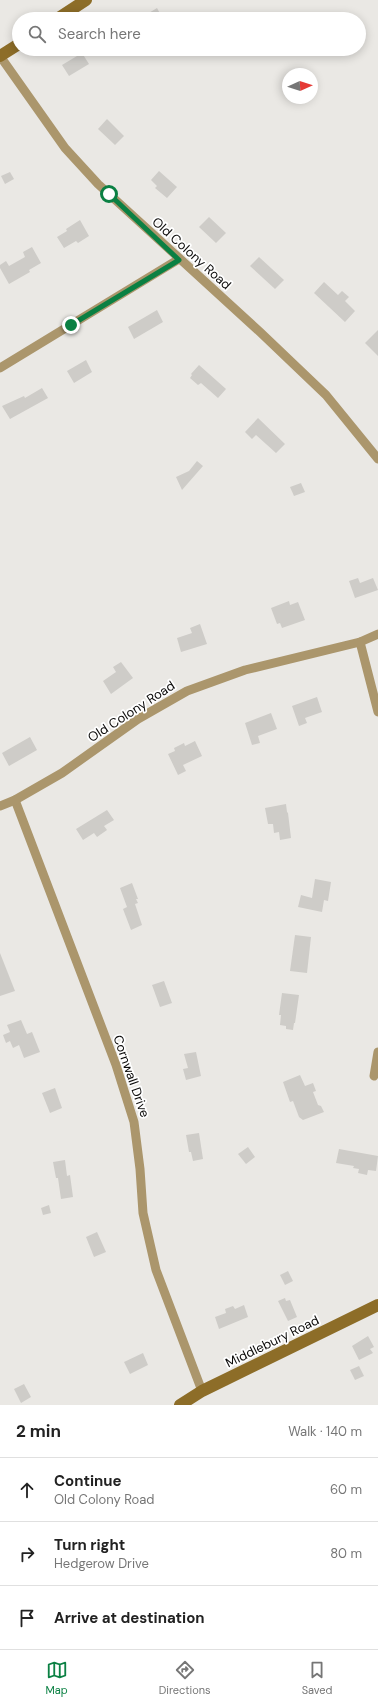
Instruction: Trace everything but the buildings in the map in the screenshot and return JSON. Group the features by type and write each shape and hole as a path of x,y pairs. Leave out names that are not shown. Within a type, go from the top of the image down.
{"street":[{"path":"68,12 86,0"},
{"path":"0,56 12,48"},
{"name":"Old Colony Road","path":"0,56 65,148 98,184 179,260 260,332 326,395 378,459"},
{"path":"0,368 179,260"},
{"name":"Old Colony Road","path":"0,806 15,800 62,773 138,719 187,691 245,670 360,642 378,634"},
{"path":"360,642 378,712"},
{"name":"Cornwall Drive","path":"15,800 116,1065 134,1122 140,1169 143,1213 156,1270 202,1391"},
{"path":"374,1076 378,1052"},
{"name":"Middlebury Road","path":"180,1405 202,1391 378,1305"}],"route":[{"path":"71,325 179,260 109,194"}]}
